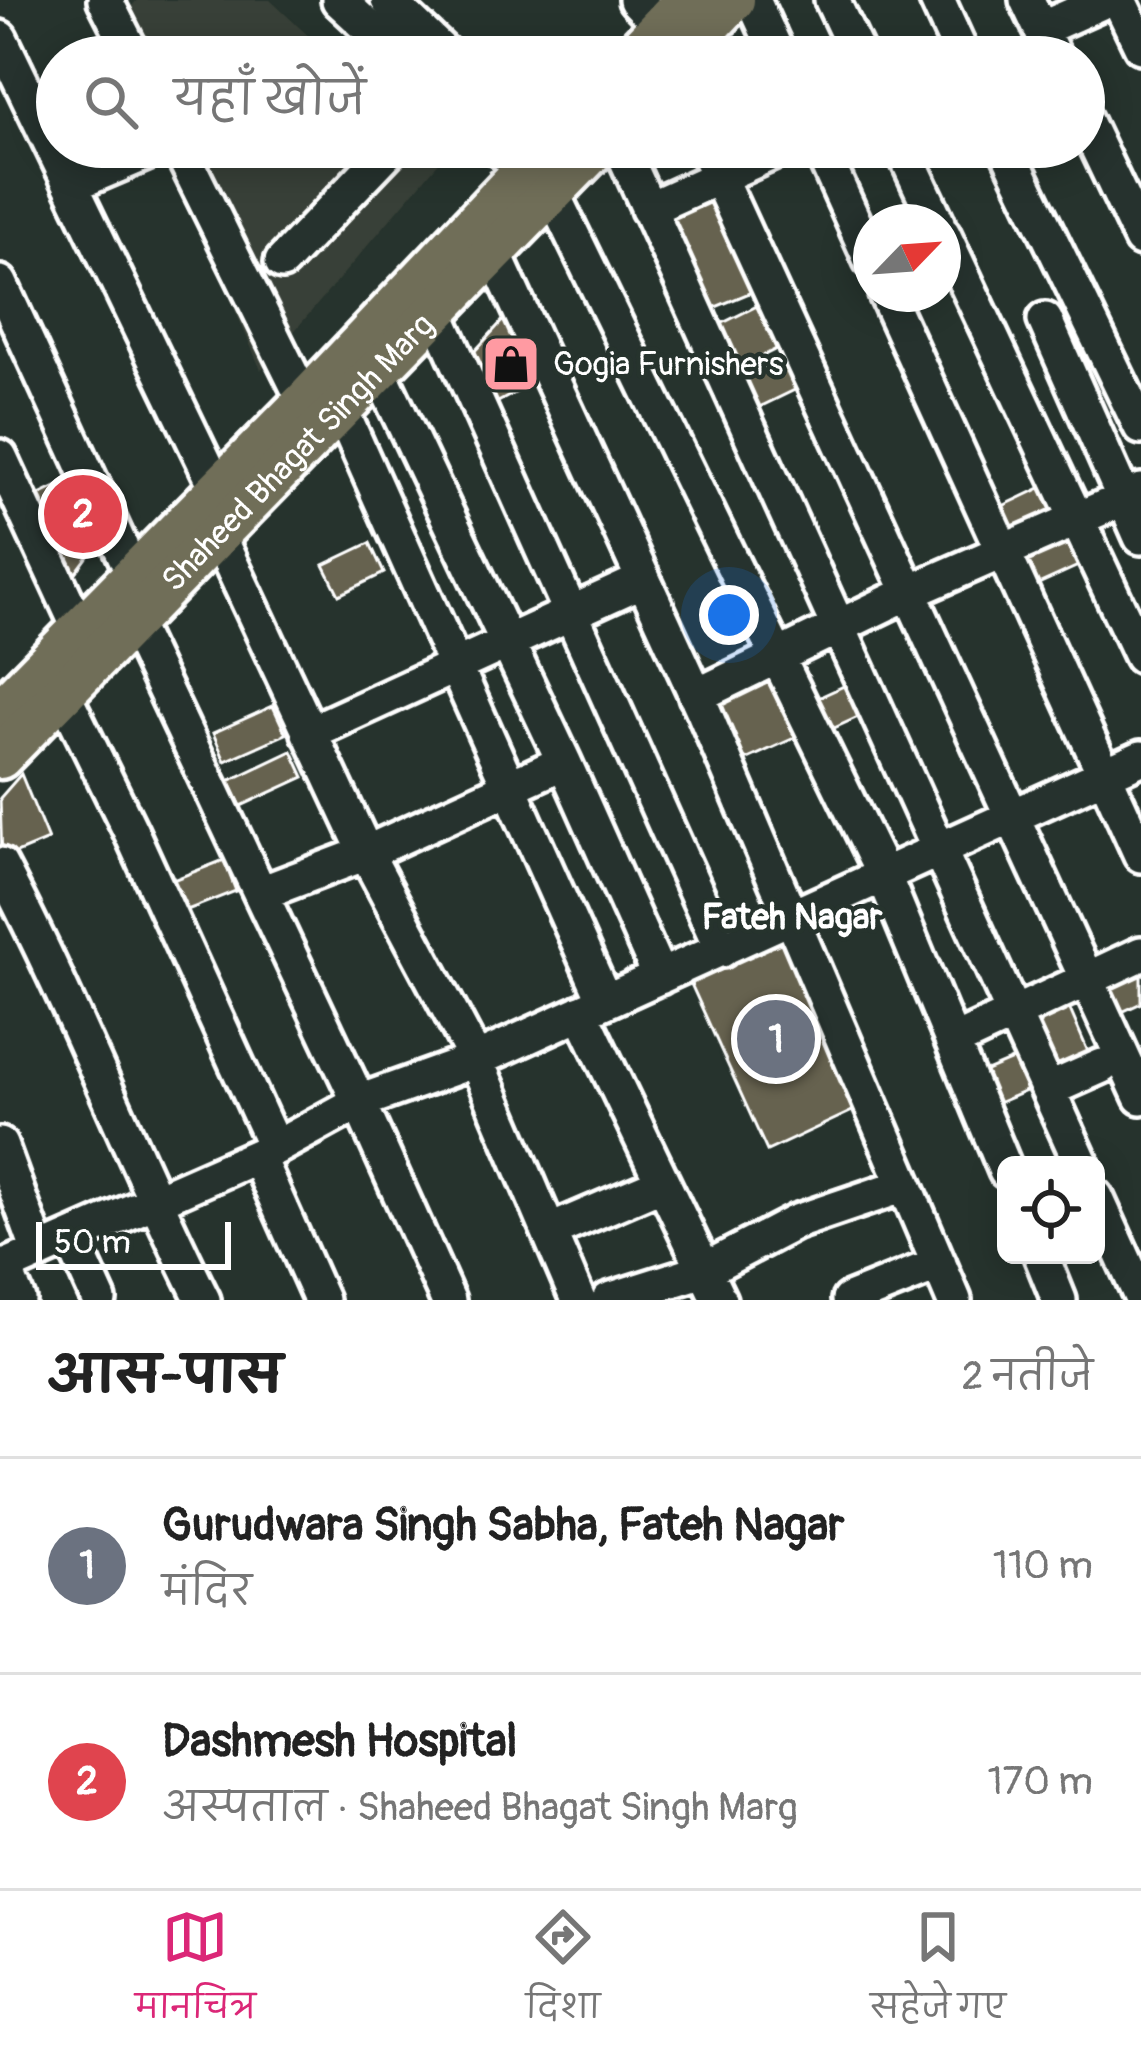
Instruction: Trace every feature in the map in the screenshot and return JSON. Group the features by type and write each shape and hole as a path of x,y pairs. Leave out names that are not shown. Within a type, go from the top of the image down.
{"main road":[{"path":"666,21 733,0"},
{"name":"Shaheed Bhagat Singh Marg","path":"0,757 218,536 323,406 539,168"},
{"name":"Shaheed Bhagat Singh Marg","path":"3,699 80,630 218,490 323,406 380,371 494,251 541,168"}],"street":[{"path":"105,0 123,36"},
{"path":"339,0 378,36"},
{"path":"388,0 426,36"},
{"path":"753,0 769,36"},
{"path":"832,0 849,36"},
{"path":"937,0 953,36"},
{"path":"1041,29 1106,0"},
{"path":"1119,0 1141,46"},
{"path":"0,38 36,113"},
{"path":"1105,159 1137,221"},
{"path":"63,168 218,490"},
{"path":"71,185 111,168"},
{"path":"190,168 323,406 455,668 508,788 663,1183 711,1285"},
{"path":"282,262 372,168"},
{"path":"550,168 884,875 1000,1156"},
{"path":"630,168 1078,1156"},
{"path":"648,209 704,168"},
{"path":"715,168 1015,816 1128,1073 1048,1090"},
{"path":"829,168 853,220"},
{"path":"912,168 929,204"},
{"path":"1016,168 1141,427"},
{"path":"494,251 793,917 954,1300"},
{"path":"961,272 1141,656"},
{"path":"0,283 134,576"},
{"path":"436,312 722,950"},
{"path":"894,312 1141,855"},
{"path":"1045,320 1132,495 1141,537"},
{"path":"380,371 660,977"},
{"path":"0,458 80,630"},
{"path":"696,696 910,592 1132,495"},
{"path":"218,536 366,853 476,1060 578,1300"},
{"path":"309,733 643,580"},
{"path":"133,623 448,1300"},
{"path":"63,694 266,1152 321,1300"},
{"path":"18,1300 2,1268 266,1152 359,1102 476,1060 1141,758"},
{"path":"261,893 366,853 564,762"},
{"path":"0,866 68,1002 153,1202 202,1300"},
{"path":"953,1042 1141,954"},
{"path":"0,1145 39,1252"},
{"path":"550,1231 663,1183"},
{"path":"609,1300 711,1285 796,1222 904,1185"},
{"path":"1105,1217 1141,1297"},
{"path":"71,1238 99,1300"},
{"path":"849,1300 939,1264"},
{"path":"1045,1264 1059,1300"}],"shaded area":[{"path":"137,0 270,0 309,36 118,36 114,27"},
{"path":"174,168 434,168 261,370"}],"building":[{"path":"712,194 752,292 699,314 658,216"},
{"path":"771,299 792,341 727,374 705,332"},
{"name":"Gogia Furnishers","path":"517,305 549,375 496,403 473,353"},
{"path":"797,352 811,382 745,414 731,384"},
{"path":"81,475 105,533 67,585 25,502"},
{"path":"1049,484 1062,513 1003,540 990,512"},
{"path":"1062,532 1078,566 1025,590 1009,556"},
{"path":"370,543 384,573 339,595 324,565"},
{"path":"772,669 801,735 741,762 711,696"},
{"path":"857,680 871,711 821,734 807,703"},
{"path":"273,706 286,734 225,761 213,733"},
{"path":"292,751 304,777 241,806 229,781"},
{"path":"21,774 48,840 2,859 0,798"},
{"path":"224,860 236,891 177,914 165,883"},
{"path":"790,926 863,1106 767,1151 686,973"},
{"path":"1141,968 1141,1003 1111,1017 1094,983"},
{"path":"1065,998 1092,1061 1055,1077 1027,1013"},
{"path":"1019,1057 1033,1088 986,1108 972,1077"}],"place":[{"name":"Gogia Furnishers","path":"511,364"},
{"name":"Dashmesh Hospital","path":"83,514"},
{"name":"Gurudwara Singh Sabha, Fateh Nagar","path":"776,1039"}],"district":[{"name":"Fateh Nagar","path":"792,917"}]}
